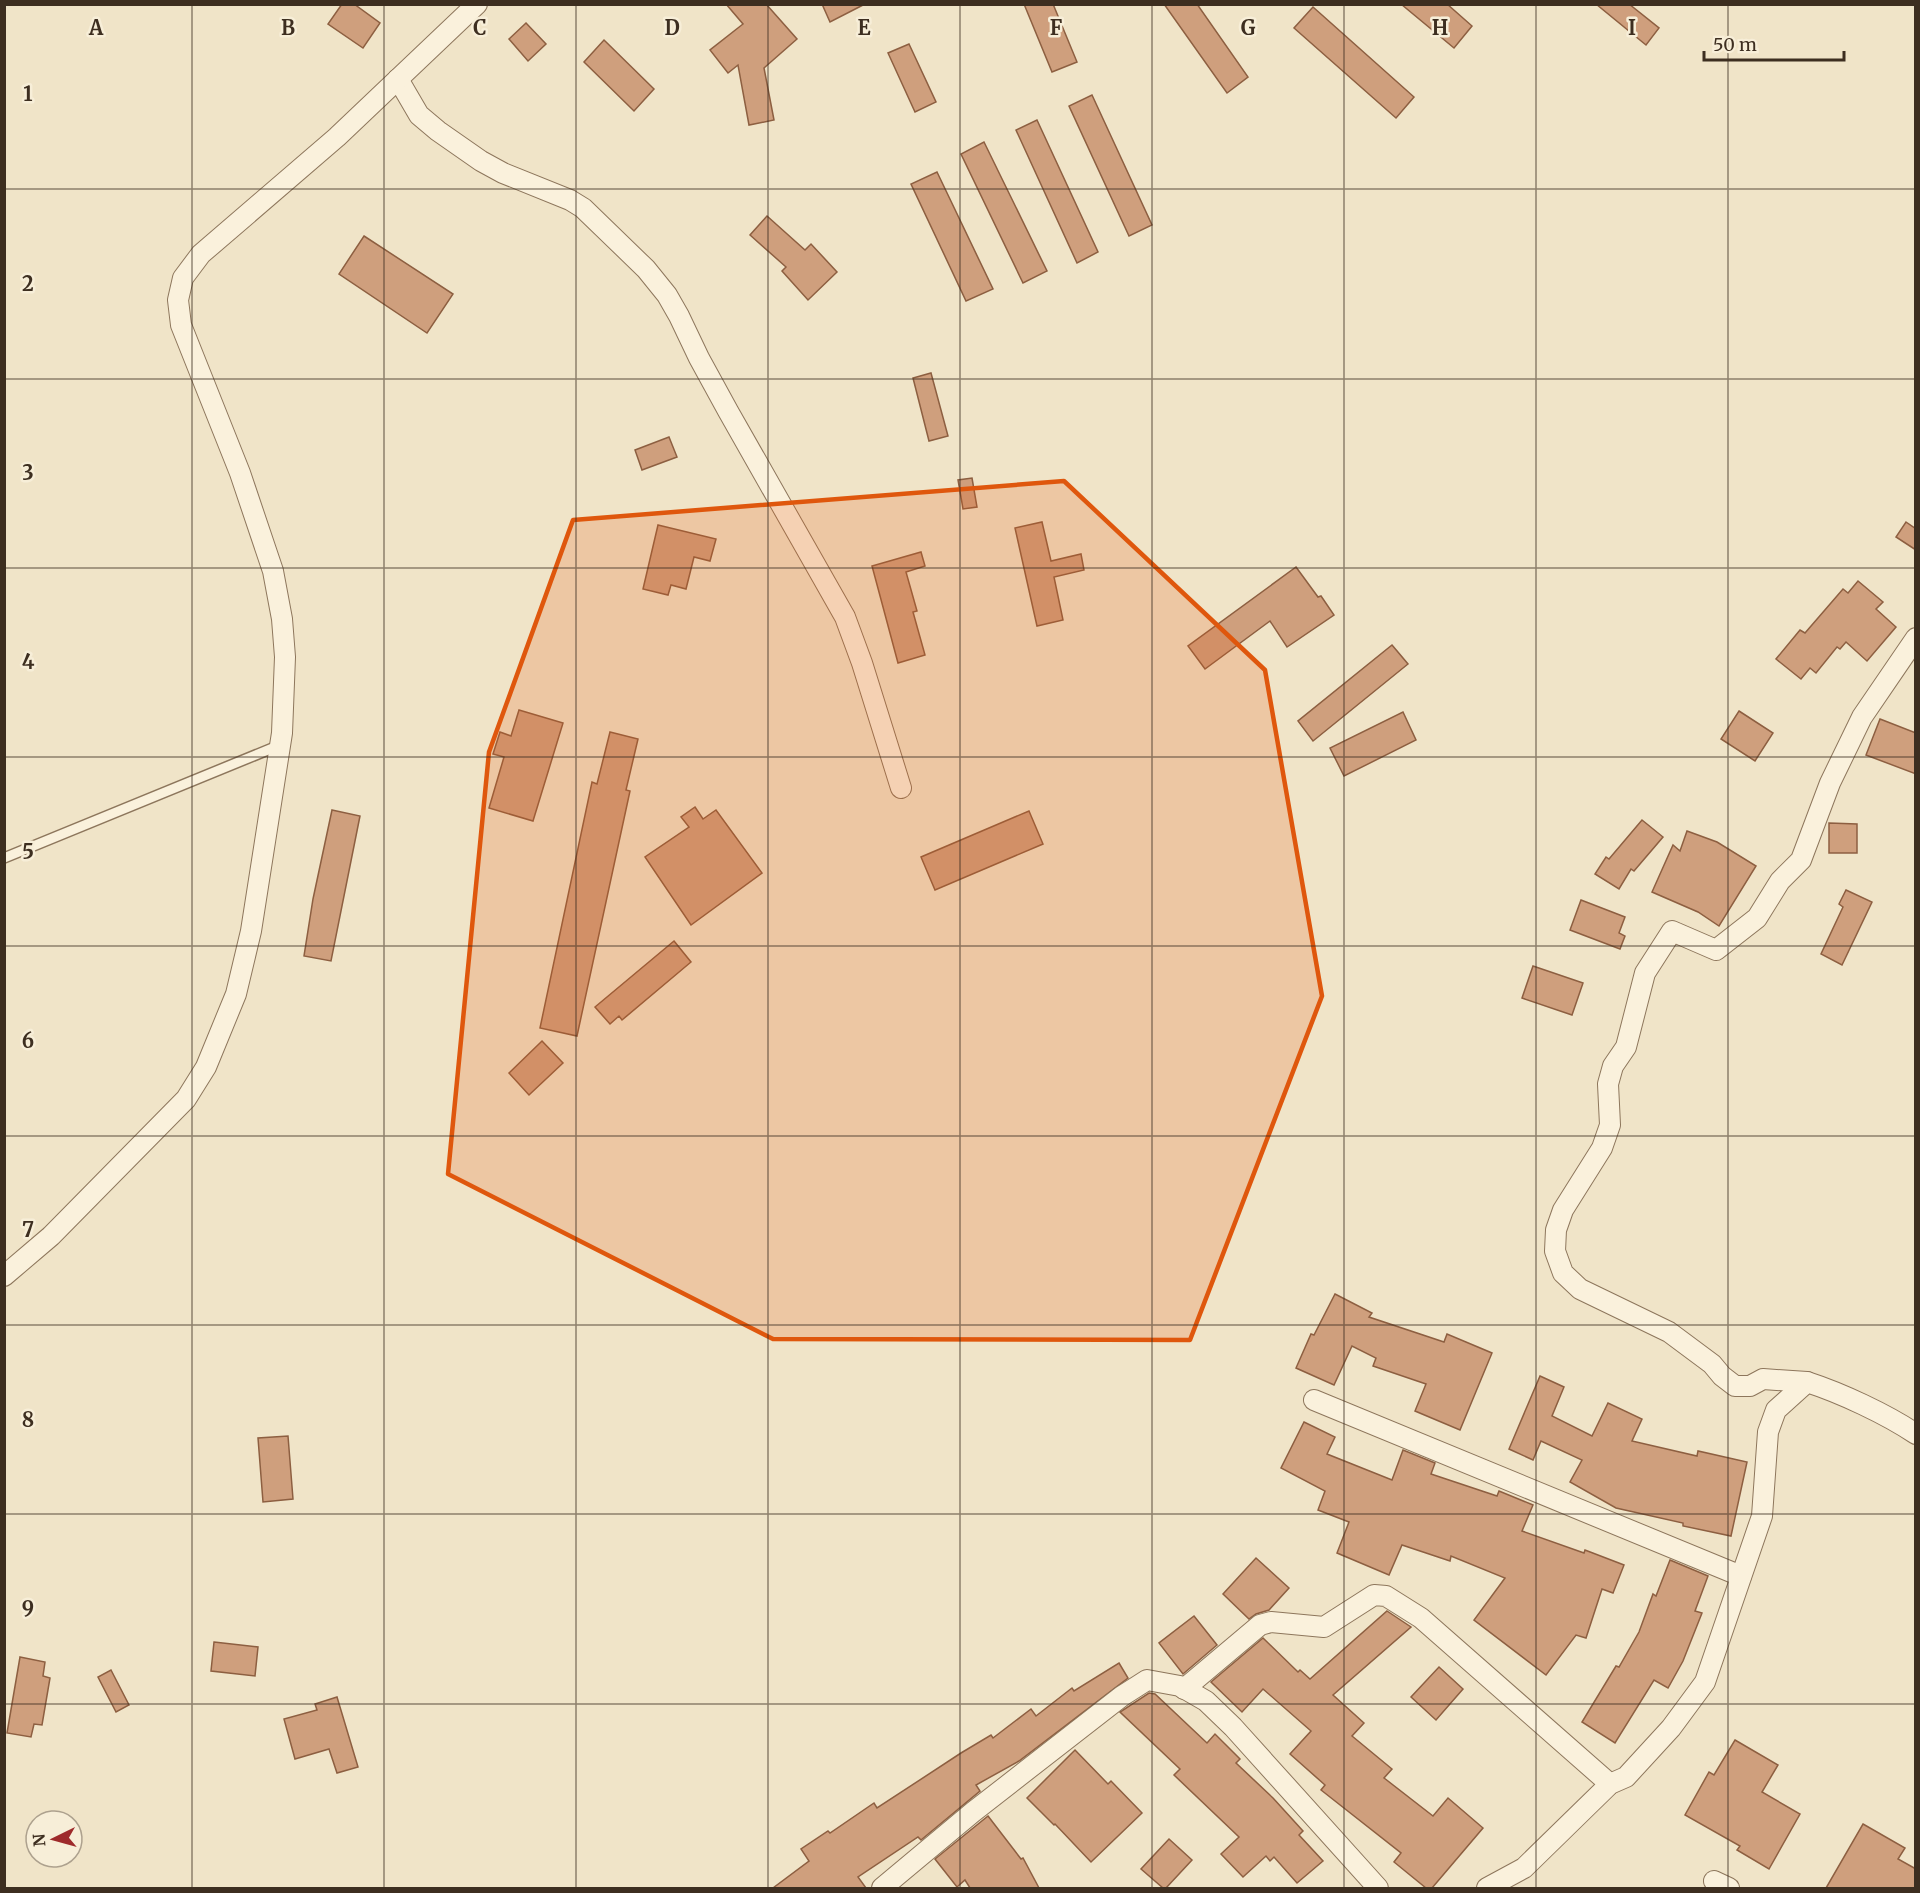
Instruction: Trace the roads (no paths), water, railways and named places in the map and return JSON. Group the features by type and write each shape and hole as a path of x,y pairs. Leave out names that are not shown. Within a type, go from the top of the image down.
{"street":[{"path":"4,1276 51,1236 186,1099 206,1067 236,994 249,940 280,745 285,657 280,598 240,473 181,325 178,300 183,278 201,254 337,137 477,4"},
{"path":"398,79 419,114 438,131 503,173 570,200 583,208 646,269 667,295 728,411 845,617 862,663 901,788"},
{"path":"1916,638 1862,717 1830,783 1801,861 1780,881 1757,918 1716,950 1672,931 1645,973 1626,1047 1613,1066 1608,1084 1610,1125 1602,1148 1563,1210 1556,1230 1555,1251 1563,1273 1580,1289 1669,1332 1712,1364 1735,1386 1750,1386 1763,1379 1807,1382 1832,1390 1903,1425 1916,1434"},
{"path":"1487,1888 1524,1868 1610,1784 1626,1777 1671,1728 1705,1682 1762,1516 1768,1432 1776,1410 1807,1382"},
{"path":"1314,1400 1740,1576"},
{"path":"1184,1689 1260,1625 1271,1622 1324,1627 1374,1594 1386,1596 1421,1618 1610,1784"},
{"path":"882,1888 973,1812 1122,1696 1147,1680 1180,1686 1206,1701 1233,1727 1378,1888"}],"lane":[{"path":"4,858 43,844 280,745"}]}
